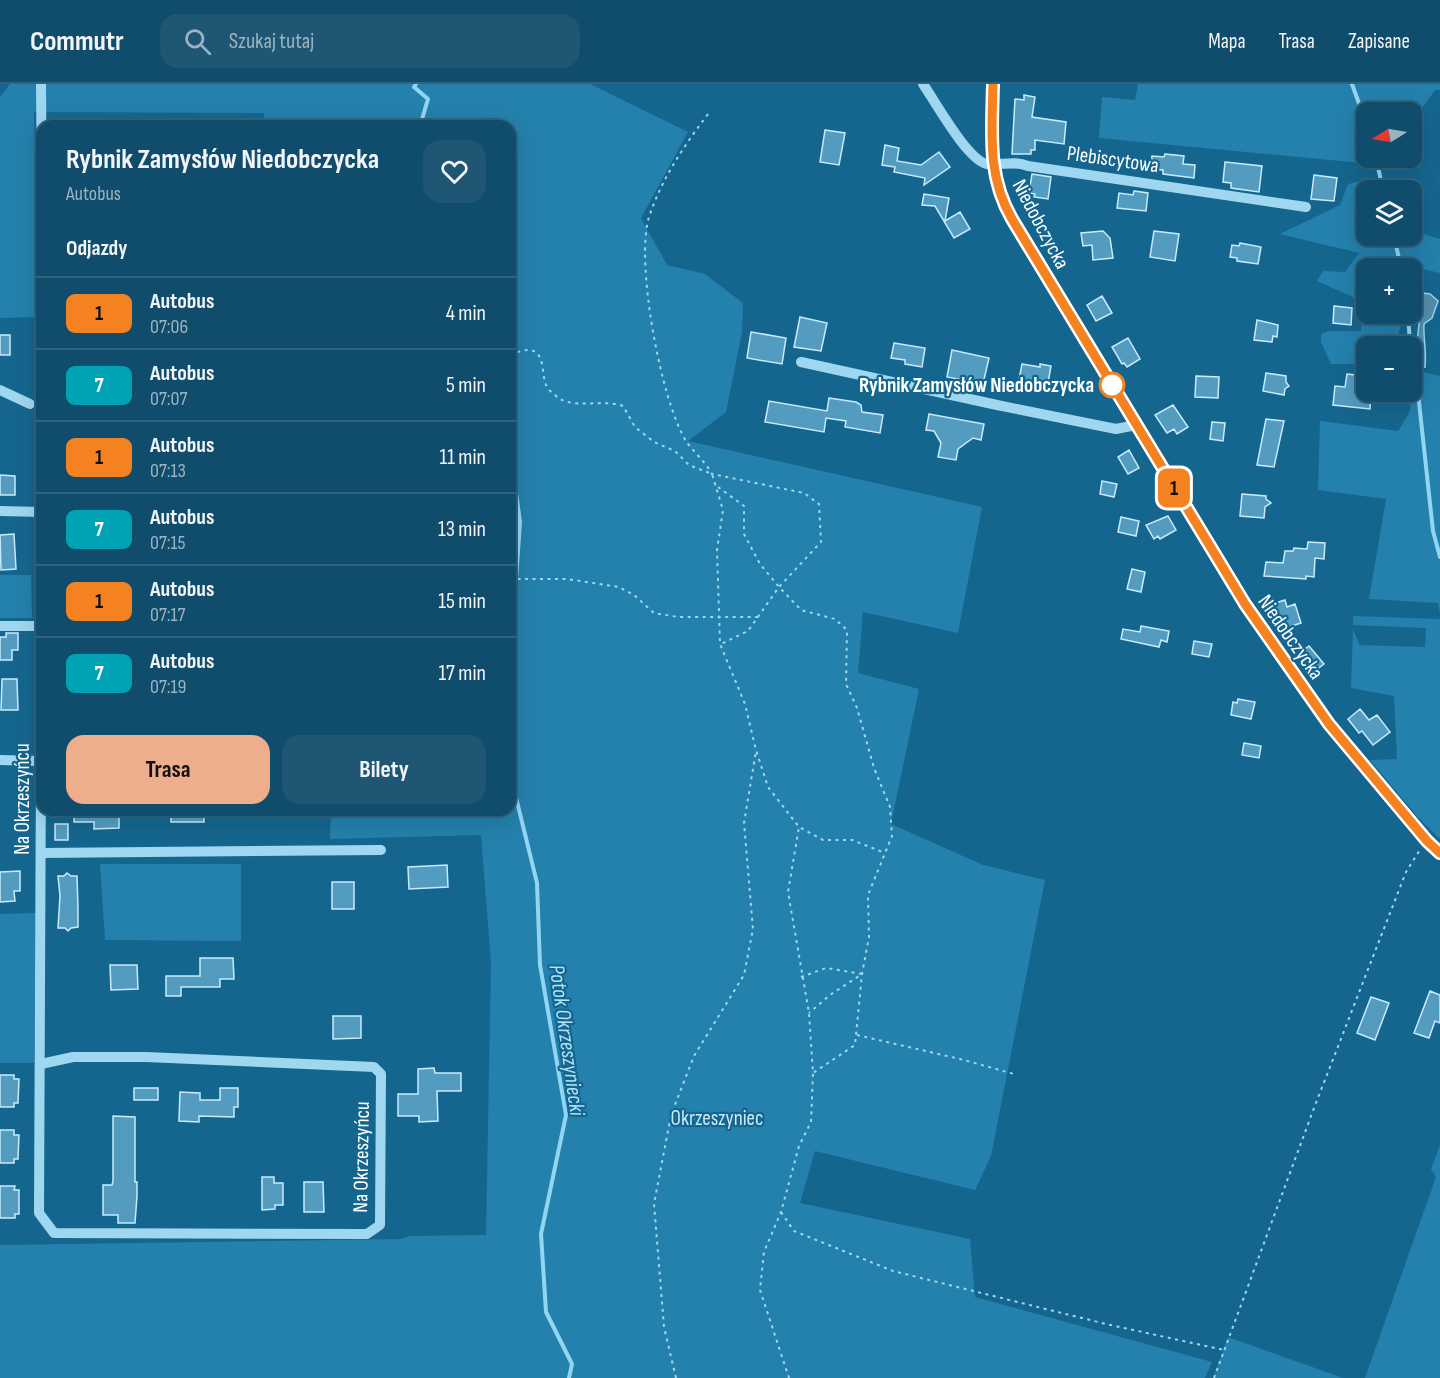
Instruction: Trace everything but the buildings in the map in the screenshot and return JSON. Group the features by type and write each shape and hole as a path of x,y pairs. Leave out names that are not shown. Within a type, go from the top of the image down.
{"street":[{"path":"41,84 41,120"},
{"name":"Niedobczycka","path":"923,84 971,154 980,161 993,164 996,182 1007,210 1245,604 1329,724 1427,841 1440,853"},
{"path":"993,84 993,164"},
{"name":"Plebiscytowa","path":"993,164 1019,162 1028,166 1306,207"},
{"path":"801,362 1116,429 1136,425"},
{"path":"0,390 30,404"},
{"path":"0,511 36,512"},
{"path":"0,626 36,626"},
{"path":"0,760 36,761"},
{"name":"Na Okrzeszyńcu","path":"40,1064 73,1057 136,1057 374,1067 381,1074 380,1224 367,1234 54,1233 39,1213 42,816"},
{"path":"42,853 381,850"}],"path":[{"path":"708,114 669,169 649,219 645,283 656,346 672,408 686,441 712,474 723,510 717,550 720,644 745,704 768,787 799,827 823,840 852,840 885,853"},
{"path":"516,353 530,350 536,352 543,363 546,385 557,398 575,404 611,401 623,406 635,427 654,442 675,451 689,465 712,474 804,493 819,504 821,542 779,587 748,631 720,644"},
{"path":"717,486 744,506 744,534 760,564 779,587 801,610 835,619 847,630 846,684 857,708 874,768 890,807 892,836 868,895 869,937 862,974 855,1045 813,1073"},
{"path":"516,580 567,579 619,587 634,595 654,613 678,617 759,617"},
{"path":"676,1378 664,1327 654,1204 671,1115 694,1056 744,975 753,929 744,823 756,750"},
{"path":"789,1378 760,1290 764,1252 781,1212 799,1146 811,1122 813,1073 809,1013 788,892 799,827"},
{"path":"1214,1378 1314,1108 1406,872 1427,841"},
{"path":"801,977 826,968 862,974"},
{"path":"809,1013 830,995 862,974"},
{"path":"857,1035 1014,1074"},
{"path":"781,1212 794,1231 893,1271 1106,1324 1224,1350"}],"green space":[{"name":"Okrzeszyniec","path":"10,84 590,84 688,132 641,218 667,265 705,274 743,303 742,332 726,412 688,441 982,507 958,633 863,612 858,673 919,689 891,824 983,865 1045,880 991,1156 975,1190 815,1151 800,1203 970,1239 975,1297 1212,1362 1205,1378 0,1378 0,1245 401,1239 410,1236 486,1235 491,963 481,835 330,839 331,816 516,816 516,120 265,120 264,113 34,112 36,317 0,318 0,97"},
{"path":"1138,84 1440,84 1440,90 1435,90 1422,108 1422,102 1356,102 1356,162 1099,138 1102,97 1135,100"},
{"path":"1356,182 1356,246 1422,246 1422,234 1440,239 1440,273 1422,269 1422,258 1356,258 1356,298 1317,281 1323,271 1345,272 1359,253 1280,234 1340,205 1348,184"},
{"path":"1362,324 1401,324 1398,336 1356,336 1356,364 1331,364 1321,342 1321,334 1329,331 1361,331"},
{"path":"1422,372 1440,376 1440,613 1438,603 1369,599 1386,499 1318,490 1320,421 1398,431 1410,411 1411,402 1422,402"},
{"path":"0,575 31,575 32,618 0,618"},
{"path":"1353,616 1440,619 1440,839 1417,816 1370,760 1397,759 1394,696 1351,688 1353,630 1360,645 1425,647 1426,628 1353,625"},
{"path":"100,864 241,864 241,941 105,940"},
{"path":"36,913 34,1063 0,1063 0,914"},
{"path":"1440,1145 1440,1378 1365,1378 1436,1177 1431,1169"},
{"path":"1228,1337 1343,1378 1213,1378"}],"shaded area":[{"path":"1422,294 1430,294 1438,301 1432,318 1424,324 1425,367 1422,366 1422,336 1418,336 1419,324 1422,324"}],"waterway":[{"name":"Potok Okrzeszyniecki","path":"416,84 414,87 428,99 422,120"},
{"path":"1352,84 1358,102"},
{"path":"1378,168 1381,180"},
{"path":"1396,246 1399,258"},
{"path":"1409,324 1409,336"},
{"path":"1419,402 1433,531 1440,557"},
{"name":"Potok Okrzeszyniecki","path":"516,492 520,522 516,580"},
{"name":"Potok Okrzeszyniecki","path":"516,797 537,883 540,965 566,1115 541,1234 546,1312 572,1364 569,1378"}],"bus line":[{"name":"1","path":"993,84 994,174 1012,219 1245,604 1329,724 1427,841 1440,853"}],"place":[{"name":"Rybnik Zamysłów Niedobczycka","path":"1112,385"}]}
